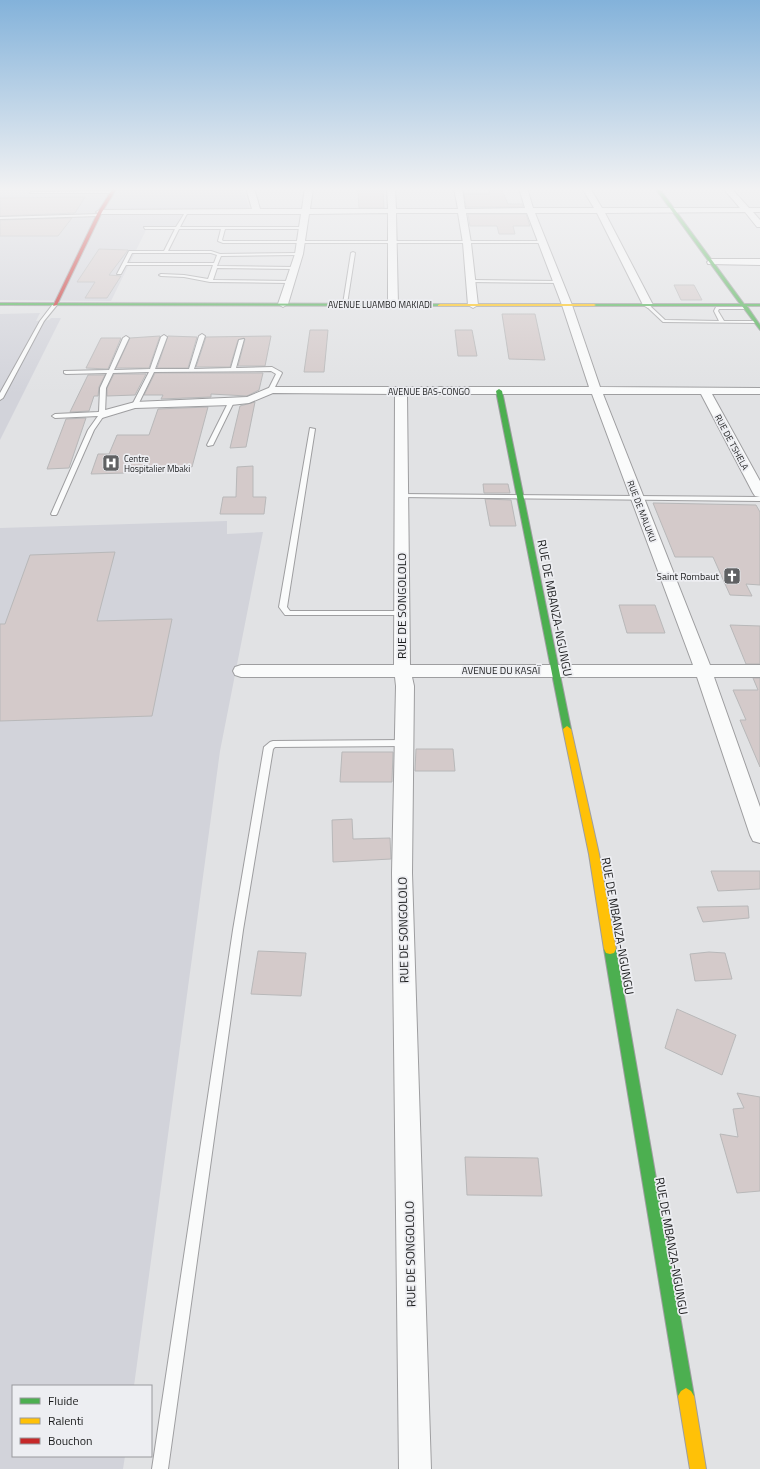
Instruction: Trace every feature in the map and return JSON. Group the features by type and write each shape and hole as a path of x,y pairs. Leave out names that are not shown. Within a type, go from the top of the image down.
{"street":[{"path":"55,305 78,257"},
{"path":"283,304 298,257"},
{"path":"393,257 393,305"},
{"path":"468,257 473,305"},
{"name":"RUE DE MALUKU","path":"549,257 596,391 703,670 760,835"},
{"path":"623,257 648,305"},
{"path":"707,257 758,325"},
{"path":"711,262 760,262"},
{"name":"AVENUE LUAMBO MAKIADI","path":"0,304 648,305 744,307 760,305"},
{"name":"AVENUE BAS-CONGO","path":"102,414 135,405 231,402 249,400 271,390 760,391"},
{"name":"RUE DE MBANZA-NGUNGU","path":"499,390 555,670 594,854 698,1469"},
{"name":"RUE DE SONGOLOLO","path":"401,391 401,613 402,670 404,686 402,873 415,1469"},
{"name":"RUE DE TSHELA","path":"705,391 760,493"},
{"name":"AVENUE DU KASAÏ","path":"241,671 760,671"}],"lane":[{"path":"119,273 128,257"},
{"path":"210,281 219,257"},
{"path":"345,304 352,257"},
{"path":"124,264 295,268"},
{"path":"161,275 184,276 210,281 290,282"},
{"path":"471,281 559,282"},
{"path":"0,398 42,321 55,305"},
{"path":"648,305 663,320 671,322 722,322 758,325"},
{"path":"722,322 716,311 718,308 744,307"},
{"path":"191,370 202,336"},
{"path":"135,405 152,370 164,337"},
{"path":"54,514 91,430 102,414 103,388 126,338"},
{"path":"233,370 242,340"},
{"path":"66,372 272,369 279,373 271,390"},
{"path":"210,446 231,402"},
{"path":"55,416 102,414"},
{"path":"312,429 283,607 288,613 401,613"},
{"path":"401,496 760,499"},
{"path":"160,1469 238,930 269,747 273,744 404,743"}],"shaded area":[{"path":"0,257 133,257 111,301 0,300"},
{"path":"40,313 36,321 61,318 0,440 0,314"},
{"path":"227,521 227,534 263,532 220,751 134,1385 12,1385 12,1457 125,1457 123,1469 0,1469 0,528"}],"building":[{"path":"94,257 123,257 109,275 121,276 107,298 85,298 95,282 77,282"},
{"path":"674,285 694,285 702,300 681,300"},
{"path":"502,314 535,314 545,360 509,359"},
{"path":"310,330 328,330 324,372 304,372"},
{"path":"455,330 472,330 477,356 458,356"},
{"path":"160,336 149,368 116,368 130,338"},
{"path":"168,336 197,337 188,368 157,368"},
{"path":"271,336 265,366 238,366 244,338 238,340 230,367 196,367 206,337"},
{"path":"101,338 121,338 108,369 86,368"},
{"path":"155,373 263,373 259,390 247,396 211,394 211,397 161,399 163,395 144,395"},
{"path":"114,374 146,374 135,395 107,396 107,388"},
{"path":"88,375 105,375 99,387 98,396 94,396 89,411 70,412"},
{"path":"255,402 246,447 230,448 240,406"},
{"path":"208,407 192,467 128,467 126,473 91,474 98,454 109,454 117,435 149,435 158,409"},
{"path":"86,418 69,468 47,469 66,419"},
{"path":"253,466 253,497 266,497 264,514 220,514 223,497 236,497 237,467"},
{"path":"483,484 508,484 510,493 484,493"},
{"path":"485,499 511,500 516,526 490,526"},
{"path":"653,503 756,505 760,512 760,585 746,584 752,596 730,595 713,557 675,557"},
{"path":"115,552 97,621 172,619 152,716 0,721 0,624 5,624 30,555"},
{"path":"619,605 655,605 665,633 627,633"},
{"path":"730,625 760,626 760,664 746,664"},
{"path":"753,678 760,678 760,767 740,720 746,720 733,690 758,690"},
{"path":"416,749 453,749 455,771 415,771"},
{"path":"342,752 393,752 392,782 340,782"},
{"path":"352,819 353,839 390,838 391,859 333,862 332,820"},
{"path":"711,871 760,871 760,889 718,891"},
{"path":"748,906 749,918 703,922 697,907"},
{"path":"258,951 306,953 301,996 251,994"},
{"path":"709,952 725,953 732,979 695,981 690,954"},
{"path":"677,1009 736,1035 722,1075 665,1048"},
{"path":"737,1093 760,1097 760,1191 737,1193 720,1134 738,1137 733,1109 744,1108"},
{"path":"465,1157 538,1158 542,1196 467,1195"}],"traffic: fast":[{"path":"707,257 760,328"},
{"path":"0,304 440,305"},
{"path":"594,305 760,305"},
{"path":"499,391 567,729"},
{"path":"610,949 686,1396"}],"traffic: slow":[{"path":"440,305 594,305"},
{"path":"567,729 594,854 610,949"},
{"path":"686,1396 698,1469"}],"traffic: jam":[{"path":"55,305 78,257"}],"place":[{"name":"Centre Hospitalier Mbaki","path":"111,463"},
{"name":"Saint Rombaut","path":"732,576"}]}
